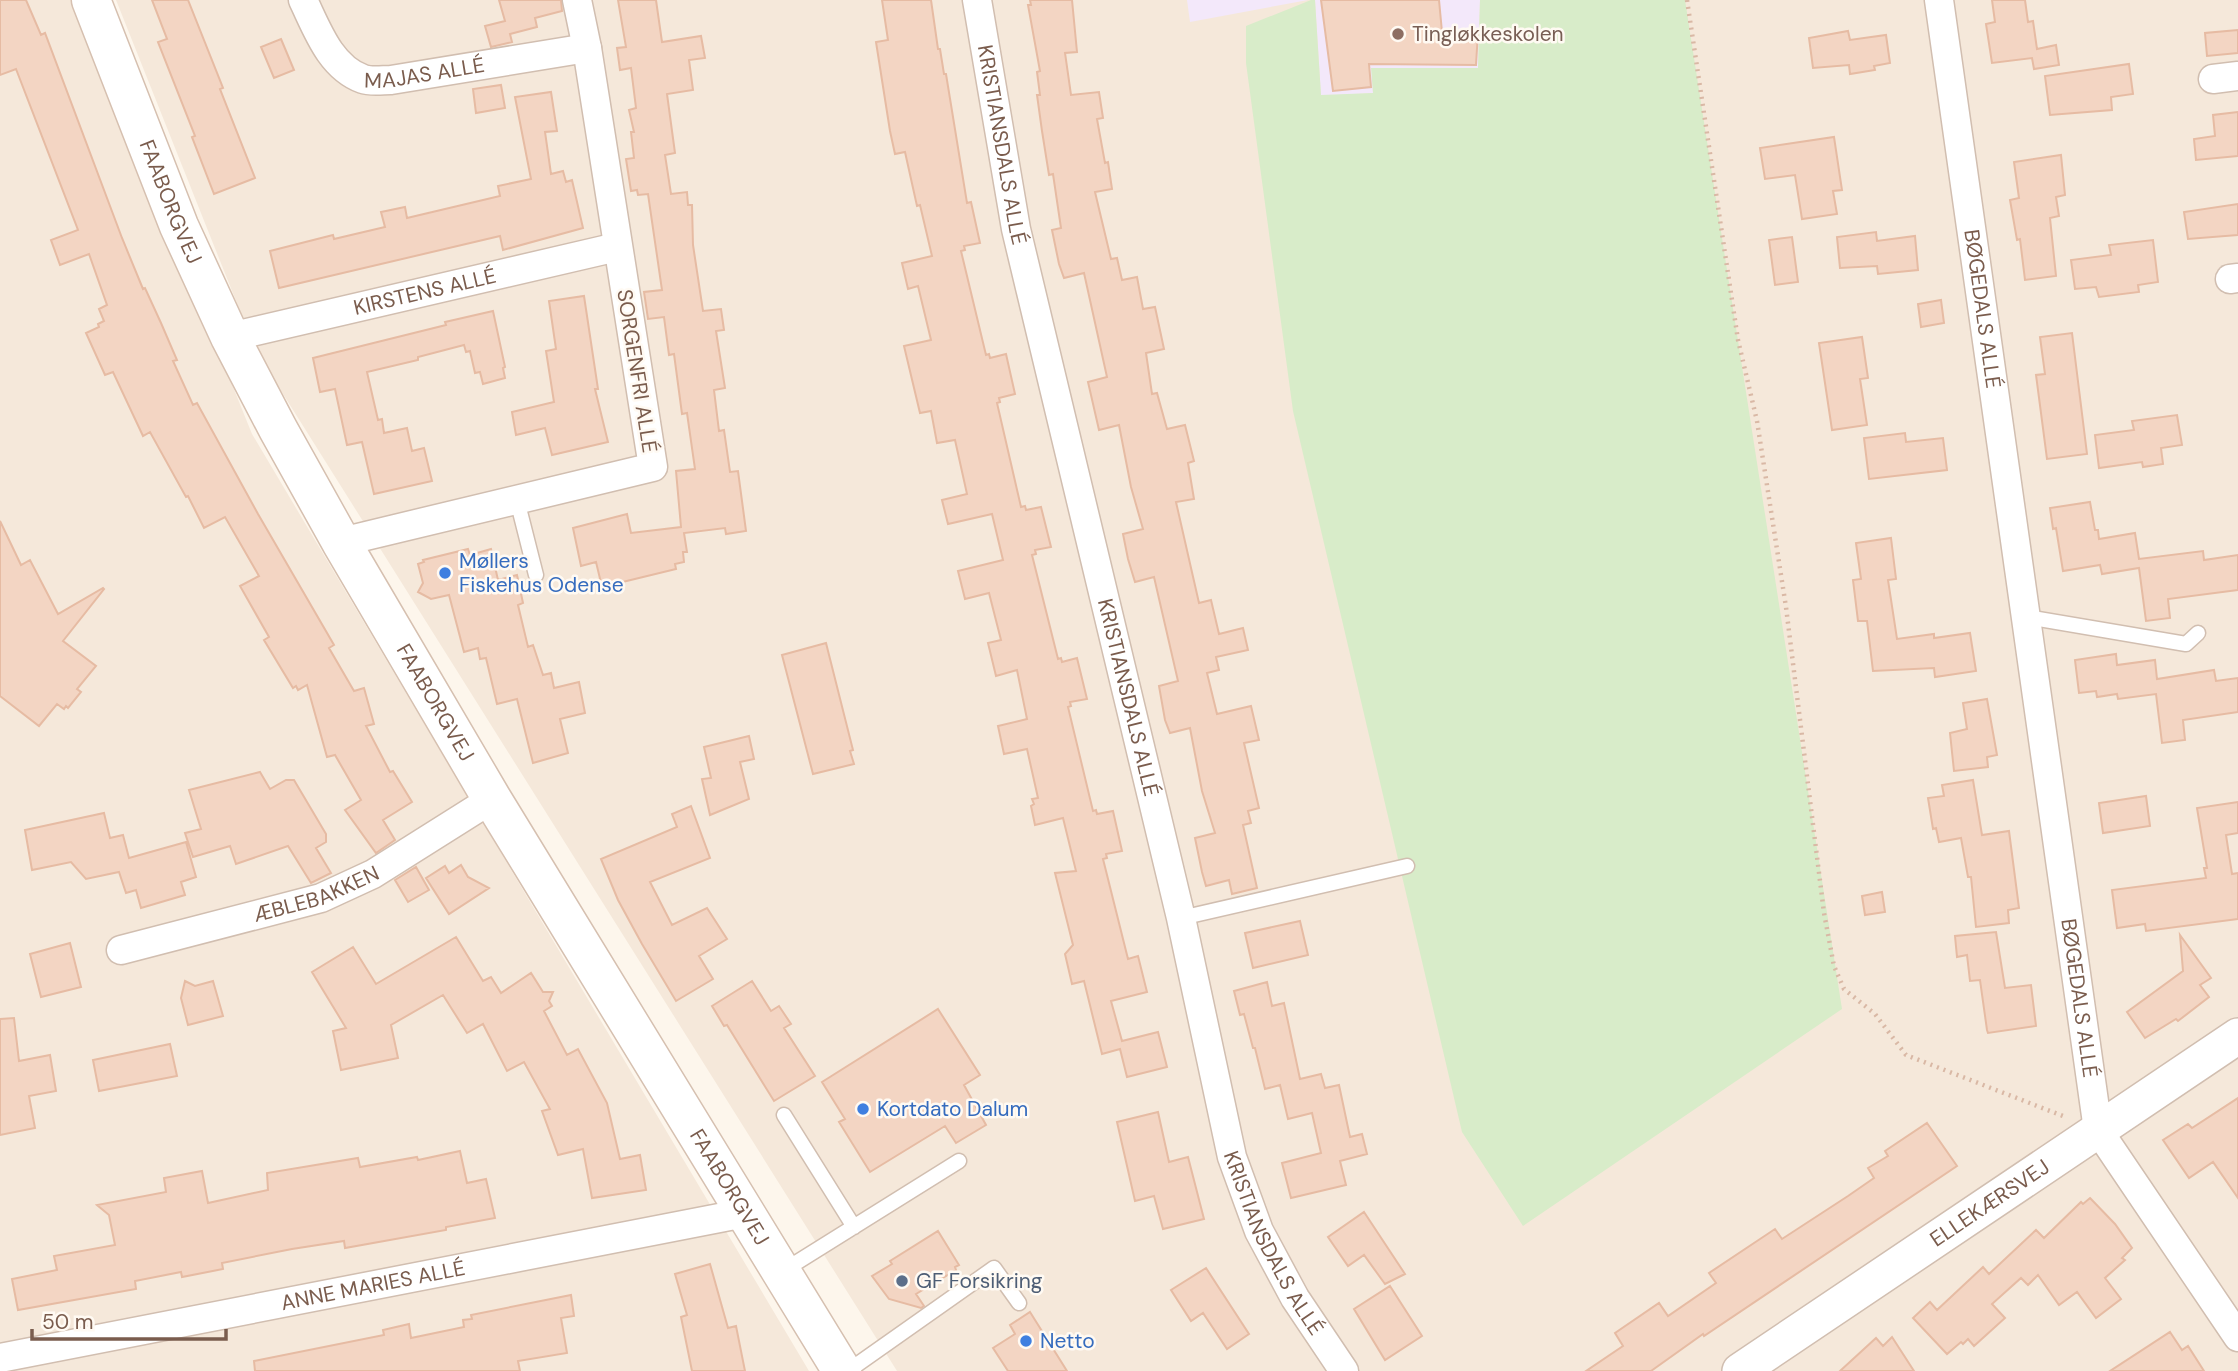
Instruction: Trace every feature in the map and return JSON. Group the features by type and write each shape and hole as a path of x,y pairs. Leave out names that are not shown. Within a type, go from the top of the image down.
{"main road":[{"name":"FAABORGVEJ","path":"91,0 179,226 230,337 341,542 492,799 842,1371"}],"street":[{"name":"MAJAS ALLÉ","path":"303,0 325,46 346,69 365,80 391,80 587,48"},
{"name":"SORGENFRI ALLÉ","path":"341,542 653,467 587,48 577,0"},
{"name":"KRISTIANSDALS ALLÉ","path":"977,0 1016,229 1181,918 1232,1157 1259,1231 1295,1298 1344,1371"},
{"name":"BØGEDALS ALLÉ","path":"1939,0 2098,1130 2238,1337"},
{"name":"KIRSTENS ALLÉ","path":"230,337 617,247"},
{"name":"ÆBLEBAKKEN","path":"121,950 321,898 373,874 492,799"},
{"name":"ELLEKÆRSVEJ","path":"1740,1371 2238,1036"},
{"name":"ANNE MARIES ALLÉ","path":"0,1358 745,1213"}],"lane":[{"path":"517,499 536,575"},
{"path":"2027,617 2186,644 2198,633"},
{"path":"1181,918 1407,866"},
{"path":"785,1115 854,1227"},
{"path":"781,1272 959,1161"},
{"path":"848,1371 995,1268 1018,1303"}],"path":[{"path":"1687,0 1738,340 1757,421 1782,580 1824,913 1834,966 1844,989 1875,1014 1906,1055 2098,1130"}],"shaded area":[{"path":"0,0 77,0 252,434 809,1371 0,1371"},
{"path":"116,0 2238,0 2238,1371 897,1371 256,351"},
{"path":"1187,0 1308,0 1190,22"},
{"name":"Tingløkkeskolen","path":"1315,0 1480,0 1478,68 1372,68 1373,93 1321,96"}],"green space":[{"path":"1315,0 1321,95 1373,93 1371,68 1478,68 1480,0 1685,0 1842,1009 1523,1226 1462,1132 1293,411 1246,63 1246,26"}],"building":[{"path":"0,0 26,0 41,35 45,33 122,238 177,360 173,361 193,405 197,403 334,645 329,648 354,691 364,688 374,724 366,726 390,772 393,771 412,802 383,820 395,840 376,853 345,810 361,800 335,755 327,757 307,685 298,690 296,686 293,688 264,640 269,637 240,586 259,576 225,517 204,528 150,432 143,436 113,372 105,375 86,333 99,327 98,324 104,321 99,309 107,305 89,254 60,265 51,240 78,230 16,69 0,75"},
{"path":"152,0 188,0 255,178 214,194 192,137 195,136 158,42 167,39"},
{"path":"499,0 561,0 562,11 535,18 537,27 510,34 512,42 491,47 485,26 505,21"},
{"path":"618,0 656,0 662,42 701,36 705,58 689,60 693,90 667,94 675,153 665,155 671,194 687,192 688,205 692,205 693,245 703,311 721,309 724,330 716,331 725,388 714,390 719,431 724,430 730,472 738,471 746,531 726,534 725,528 684,533 687,552 683,552 684,562 675,564 676,569 602,587 596,562 581,566 573,528 627,514 631,533 681,527 676,471 695,469 687,413 682,414 674,354 669,355 664,317 648,319 644,292 662,290 648,194 638,195 637,190 631,191 626,159 634,158 631,132 634,132 629,110 636,108 631,68 620,70 617,48 626,47"},
{"path":"882,0 931,0 967,203 971,202 980,243 964,246 965,250 961,251 986,355 989,354 990,358 1006,354 1015,394 999,398 1000,402 997,403 1021,507 1025,506 1026,510 1041,507 1051,547 1035,550 1036,554 1032,555 1058,659 1061,658 1062,662 1077,658 1087,699 1070,702 1071,706 1068,707 1093,811 1096,810 1097,814 1113,811 1122,851 1106,854 1107,858 1103,859 1128,959 1138,956 1147,992 1111,1001 1122,1041 1158,1032 1167,1067 1127,1077 1120,1049 1102,1054 1084,981 1072,984 1065,954 1073,945 1055,873 1076,871 1063,818 1035,825 1031,806 1034,804 1032,799 1038,798 1027,749 1004,754 998,726 1027,719 1017,670 996,676 988,643 1001,640 989,593 965,599 958,571 1003,560 992,514 948,524 942,500 967,494 955,440 937,443 931,411 920,413 904,346 931,340 918,286 908,289 902,263 932,256 905,152 895,154 890,131 876,42 888,40"},
{"path":"1030,0 1072,0 1077,52 1065,53 1071,95 1099,92 1103,118 1097,119 1112,189 1095,192 1111,259 1117,258 1122,280 1137,277 1143,309 1155,307 1164,349 1146,353 1152,394 1157,393 1167,429 1185,425 1194,461 1188,463 1194,499 1176,502 1199,603 1211,600 1219,634 1243,628 1248,650 1216,657 1219,670 1207,673 1217,714 1251,706 1259,740 1244,743 1259,808 1248,811 1251,823 1243,825 1257,888 1232,894 1229,880 1206,886 1202,872 1195,838 1215,833 1202,791 1190,728 1170,733 1165,720 1159,686 1178,681 1154,577 1135,582 1128,559 1123,534 1143,529 1131,487 1119,425 1099,430 1088,382 1107,377 1084,273 1064,278 1052,230 1061,228 1053,174 1049,175 1037,95 1040,95 1037,72 1040,71 1028,5 1031,5"},
{"name":"Tingløkkeskolen","path":"1321,0 1439,0 1442,32 1478,32 1476,65 1369,64 1371,87 1333,91"},
{"path":"1992,0 2025,0 2028,22 2033,21 2037,49 2056,45 2059,65 2034,69 2032,58 1992,63 1986,24 1995,22"},
{"path":"2238,30 2238,53 2207,56 2205,33"},
{"path":"1848,31 1850,40 1886,35 1890,63 1874,66 1875,70 1850,74 1849,65 1813,68 1809,38"},
{"path":"281,39 294,70 274,78 261,47"},
{"path":"2129,64 2133,94 2111,97 2112,110 2050,115 2045,76"},
{"path":"501,85 505,108 476,113 473,89"},
{"path":"551,92 557,131 545,132 551,174 563,171 566,182 572,180 583,228 503,250 500,236 279,288 270,251 333,235 334,239 385,227 381,212 405,207 407,218 500,196 498,186 531,179 515,97"},
{"path":"2238,112 2238,156 2196,160 2194,139 2215,136 2213,115"},
{"path":"1834,137 1842,190 1833,191 1837,214 1802,219 1795,175 1765,179 1760,148"},
{"path":"2061,155 2065,195 2056,197 2059,216 2050,218 2056,276 2025,280 2020,239 2017,240 2010,200 2019,198 2014,162"},
{"path":"2238,204 2238,235 2188,239 2184,212"},
{"path":"1876,232 1877,241 1915,236 1918,270 1878,274 1877,266 1840,268 1837,237"},
{"path":"1792,237 1798,282 1775,285 1769,240"},
{"path":"2153,240 2158,282 2138,285 2139,292 2099,297 2096,287 2075,289 2071,260 2111,255 2109,245"},
{"path":"584,296 598,389 595,389 608,442 552,455 545,428 516,435 512,412 554,402 546,351 556,349 549,301"},
{"path":"1941,300 1944,323 1921,327 1918,304"},
{"path":"493,311 505,378 483,384 480,372 475,373 470,351 466,352 464,345 418,357 418,360 367,372 378,420 382,419 384,433 407,428 412,451 424,448 432,481 374,494 362,442 347,445 335,389 320,392 313,358"},
{"path":"2072,333 2087,454 2047,459 2036,375 2045,374 2040,337"},
{"path":"1862,337 1868,378 1860,379 1867,425 1832,430 1819,343"},
{"path":"2177,415 2182,445 2161,448 2163,464 2143,467 2142,462 2099,468 2095,435 2134,430 2132,421"},
{"path":"1905,433 1906,442 1943,438 1947,470 1869,479 1864,438"},
{"path":"2090,502 2099,539 2135,533 2139,559 2203,551 2204,560 2238,555 2238,590 2168,599 2170,618 2146,621 2139,568 2102,574 2100,565 2063,571 2050,508"},
{"path":"0,521 21,565 30,560 58,614 104,589 63,641 96,666 77,689 81,692 68,708 66,706 64,709 57,704 39,726 0,696"},
{"path":"1891,538 1896,579 1888,580 1897,639 1970,633 1976,671 1935,677 1934,668 1873,671 1867,621 1858,621 1853,580 1861,579 1856,543"},
{"path":"468,549 470,555 491,549 498,580 517,575 523,603 518,605 528,647 533,645 543,675 551,673 554,688 579,682 585,713 560,719 568,753 533,763 517,699 497,704 486,658 480,659 478,648 464,652 449,595 431,599 418,592 423,583 418,564 424,562 423,560"},
{"path":"826,643 853,750 850,751 854,764 813,774 782,655"},
{"path":"2116,654 2117,665 2155,660 2157,679 2214,670 2216,681 2238,678 2238,712 2183,720 2185,740 2162,743 2156,694 2118,699 2117,694 2097,697 2096,691 2079,693 2075,660"},
{"path":"1987,699 1997,755 1987,757 1988,767 1954,771 1950,733 1967,729 1963,703"},
{"path":"749,736 754,759 740,762 749,799 710,815 702,779 711,778 704,747"},
{"path":"260,772 270,789 286,780 294,780 326,834 326,842 316,848 331,873 311,883 288,846 236,864 230,846 193,857 185,833 201,829 189,790"},
{"path":"1973,780 1982,835 2009,831 2019,908 2008,910 2009,923 1976,927 1971,877 1968,877 1961,838 1939,842 1936,828 1933,829 1928,798 1944,796 1942,785"},
{"path":"2146,796 2150,826 2103,833 2099,803"},
{"path":"2238,802 2238,833 2226,835 2232,874 2238,873 2238,919 2146,931 2145,924 2117,928 2112,890 2206,878 2204,868 2207,868 2197,808"},
{"path":"691,806 710,858 650,882 672,925 707,908 727,939 699,956 713,979 676,1001 618,900 601,859 677,827 672,814"},
{"path":"104,813 110,838 123,835 129,858 186,842 196,877 181,882 185,895 141,908 136,890 126,893 119,872 86,879 71,862 32,870 25,830"},
{"path":"461,865 468,877 489,888 449,914 426,878 445,866 449,873"},
{"path":"416,867 429,890 408,902 395,880"},
{"path":"1882,892 1885,912 1865,915 1862,896"},
{"path":"1300,921 1308,955 1253,968 1245,933"},
{"path":"1996,932 2005,988 2031,985 2036,1026 1988,1033 1980,980 1970,981 1967,955 1957,957 1955,936"},
{"path":"2180,935 2211,978 2200,985 2209,997 2178,1021 2176,1019 2145,1038 2127,1012 2183,971"},
{"path":"456,937 483,981 491,977 501,993 531,973 543,992 553,992 549,1001 552,1006 544,1011 567,1055 578,1049 607,1103 620,1159 640,1155 646,1190 592,1198 583,1149 558,1155 542,1111 550,1109 524,1062 507,1071 483,1024 467,1033 443,995 391,1025 398,1058 341,1070 333,1031 346,1028 312,972 353,947 376,984"},
{"path":"70,943 81,987 41,997 30,954"},
{"path":"185,981 195,986 213,981 223,1016 188,1025 181,998"},
{"path":"752,981 771,1011 779,1006 791,1024 784,1028 815,1076 774,1101 727,1025 724,1026 712,1006"},
{"path":"1267,982 1272,1006 1284,1003 1300,1079 1321,1074 1325,1088 1339,1085 1350,1137 1362,1134 1367,1154 1340,1161 1346,1185 1291,1198 1282,1163 1321,1153 1312,1113 1288,1119 1280,1085 1265,1089 1244,1014 1240,1015 1234,991"},
{"path":"938,1009 980,1075 964,1085 986,1125 956,1143 945,1126 870,1172 839,1122 845,1119 822,1082"},
{"path":"14,1018 19,1061 50,1055 56,1091 29,1096 35,1128 0,1135 0,1019"},
{"path":"170,1044 177,1076 99,1091 93,1060"},
{"path":"2238,1098 2238,1198 2213,1162 2189,1178 2163,1140 2188,1124 2192,1128"},
{"path":"1158,1112 1169,1162 1188,1157 1204,1219 1163,1229 1154,1196 1135,1201 1117,1122"},
{"path":"1927,1123 1957,1166 1651,1371 1586,1371 1623,1346 1615,1333 1659,1303 1668,1316 1716,1283 1709,1273 1775,1229 1782,1239 1848,1196 1874,1178 1868,1168 1888,1156 1885,1151"},
{"path":"460,1151 467,1183 486,1179 495,1218 446,1227 446,1230 345,1248 344,1241 292,1249 222,1263 223,1269 182,1277 181,1272 135,1281 136,1289 18,1310 12,1279 57,1270 54,1256 115,1245 109,1215 97,1205 166,1192 164,1178 202,1171 208,1203 268,1190 267,1173 358,1158 360,1167 417,1157 418,1160"},
{"path":"2090,1198 2115,1224 2132,1248 2122,1258 2125,1260 2105,1278 2121,1299 2096,1318 2077,1292 2059,1305 2038,1275 2028,1285 2021,1278 1992,1304 2005,1318 1974,1346 1968,1339 1947,1354 1913,1318 1930,1302 1937,1310 1983,1267 1989,1274 2036,1230 2044,1238 2081,1202 2083,1204"},
{"path":"1364,1212 1405,1274 1385,1284 1364,1255 1348,1266 1328,1237"},
{"path":"938,1231 959,1265 955,1267 956,1270 916,1294 924,1306 921,1308 889,1299 872,1276 892,1264 890,1261"},
{"path":"710,1264 728,1328 736,1326 745,1371 692,1371 681,1317 687,1315 675,1274"},
{"path":"1206,1268 1249,1334 1227,1349 1203,1313 1191,1321 1171,1290"},
{"path":"1390,1286 1422,1336 1385,1360 1354,1309"},
{"path":"571,1295 574,1316 561,1318 567,1353 518,1361 520,1371 255,1371 254,1361 384,1335 383,1330 409,1324 411,1338 464,1327 463,1320 472,1319 471,1315"},
{"name":"Netto","path":"1030,1312 1067,1371 1008,1371 993,1348 1015,1334 1010,1325"},
{"path":"2170,1332 2182,1350 2188,1346 2204,1371 2110,1371"},
{"path":"1892,1337 1914,1371 1840,1371 1876,1338 1883,1346"}],"place":[{"name":"Tingløkkeskolen","path":"1398,34"},
{"name":"Møllers Fiskehus Odense","path":"445,573"},
{"name":"Kortdato Dalum","path":"863,1109"},
{"name":"GF Forsikring","path":"902,1281"},
{"name":"Netto","path":"1026,1341"}]}
